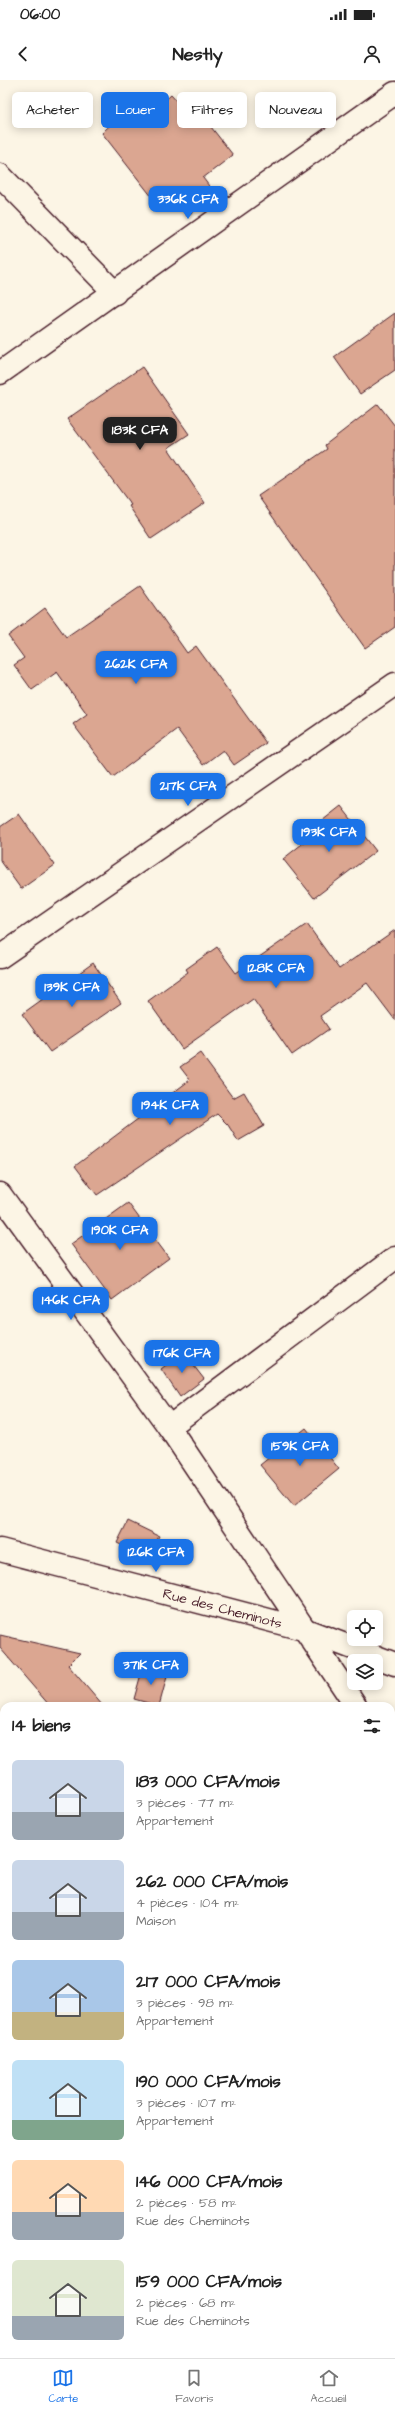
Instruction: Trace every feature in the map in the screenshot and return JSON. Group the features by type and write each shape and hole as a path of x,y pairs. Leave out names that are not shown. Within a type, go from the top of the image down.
{"street":[{"path":"0,373 115,293 395,93"},
{"path":"0,175 115,293"},
{"path":"0,957 395,684"},
{"path":"0,1194 169,1427 353,1702"},
{"path":"169,1427 395,1258"},
{"name":"Rue des Cheminots","path":"0,1550 303,1628 395,1664"}],"building":[{"path":"171,95 177,102 177,128 212,128 233,155 203,178 215,194 187,216 176,201 163,211 102,133 107,128 169,128 169,97"},
{"path":"395,313 395,370 360,394 334,357"},
{"path":"142,367 189,434 168,448 205,503 151,539 129,506 131,505 67,419"},
{"path":"378,404 395,426 395,627 365,648 258,496 327,449 325,445"},
{"path":"140,586 187,653 196,646 266,743 234,765 223,750 203,765 177,729 113,777 73,724 87,714 57,672 32,690 14,665 24,658 8,636 45,608 66,637"},
{"path":"341,806 376,851 314,898 283,859 316,833 313,828"},
{"path":"19,814 55,865 21,889 0,860 0,827"},
{"path":"307,924 339,969 395,930 395,1020 367,983 320,1016 329,1029 292,1055 253,999 182,1049 148,1001 188,972 186,969 217,947 236,973"},
{"path":"93,963 121,1003 50,1052 22,1014"},
{"path":"200,1053 233,1098 244,1092 264,1126 238,1141 228,1125 217,1114 97,1195 75,1166 190,1080 180,1067"},
{"path":"128,1203 169,1258 112,1300 71,1244"},
{"path":"183,1352 204,1379 180,1397 161,1369"},
{"path":"306,1428 339,1469 294,1506 260,1465"},
{"path":"128,1521 159,1536 148,1558 117,1543"},
{"path":"0,1635 80,1653 68,1665 100,1702 47,1702 0,1648"},
{"path":"143,1667 168,1673 160,1702 145,1702 134,1699"}]}
